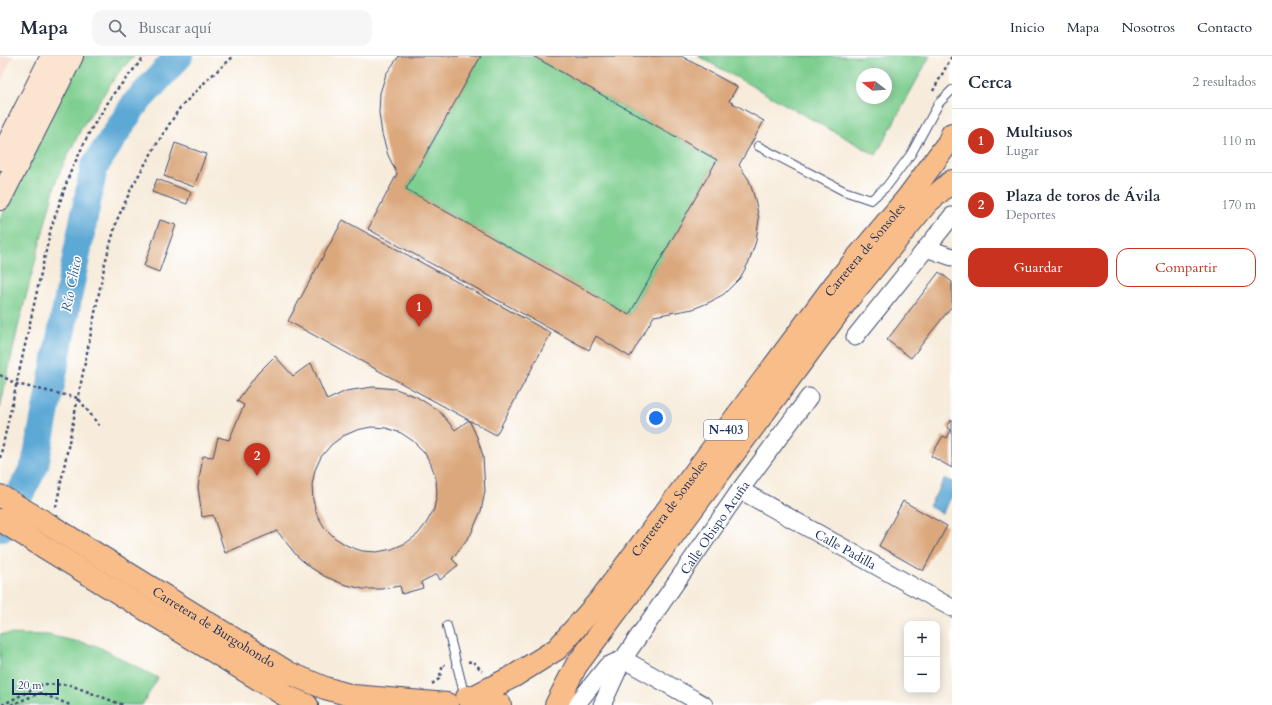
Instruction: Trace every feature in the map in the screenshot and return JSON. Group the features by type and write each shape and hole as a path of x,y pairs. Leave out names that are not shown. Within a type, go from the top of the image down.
{"highway":[{"name":"Carretera de Sonsoles","path":"458,701 514,676 557,648 600,600 835,284 908,197 948,143 952,134"},
{"name":"Carretera de Sonsoles","path":"556,705 576,666 849,298 927,202 952,181"},
{"name":"Carretera de Burgohondo","path":"0,496 52,516 289,673 325,688 353,696 458,701 490,700 500,705"},
{"name":"Carretera de Burgohondo","path":"0,520 286,696 307,705"}],"main road":[{"path":"0,159 52,56"},
{"path":"0,199 72,56"}],"street":[{"path":"855,337 952,216"},
{"path":"926,248 952,257"},
{"name":"Calle Obispo Acuña","path":"602,705 623,659 740,490 809,397"},
{"name":"Calle Padilla","path":"740,490 952,608"},
{"path":"623,659 704,705"},
{"name":"Calle Obispo Acuña","path":"576,705 608,666 623,659"}],"lane":[{"path":"758,146 844,190 871,200 887,186 911,154 939,103 952,90"},
{"path":"447,626 456,663 458,701"}],"path":[{"path":"0,458 51,228 70,173 94,125 114,93 145,56"},
{"path":"52,516 78,398 105,263 117,220 130,192 158,142 179,109 209,78 234,56"},
{"path":"0,375 16,384 78,398 101,428"},
{"path":"428,687 439,679 443,665 473,661 481,671 487,670"},
{"path":"2,705 43,684 70,685 123,705"},
{"path":"11,705 40,693 70,705"}],"shaded area":[{"path":"0,56 13,56 0,84"}],"green space":[{"path":"82,56 134,56 118,73 82,127 57,178 18,327 0,408 0,219"},
{"path":"481,56 533,56 717,160 629,315 406,189"},
{"path":"698,56 930,56 876,155"},
{"path":"0,634 48,635 97,646 158,678 142,705 0,705"}],"water":[{"path":"945,478 952,482 952,496 942,514 929,506"}],"building":[{"path":"399,56 481,56 406,189 629,315 717,160 533,56 681,56 737,87 729,101 764,121 739,165 749,180 759,219 756,241 749,262 740,278 724,294 710,302 693,309 654,316 630,357 596,336 589,350 368,229 397,174 388,155 382,134 379,113 380,93 386,74"},
{"path":"175,143 206,154 194,187 164,176"},
{"path":"157,179 191,192 187,204 152,192"},
{"path":"160,220 176,225 159,272 144,266"},
{"path":"343,220 551,333 496,435 288,321"},
{"path":"939,272 952,282 952,306 911,358 887,340"},
{"path":"275,356 293,376 311,363 327,400 346,391 373,387 396,389 417,397 439,411 455,430 469,420 477,437 483,456 485,491 481,511 471,534 452,559 458,565 440,580 437,574 421,582 423,588 402,594 400,586 381,589 363,589 343,584 324,576 297,556 277,531 225,553 213,515 202,517 198,487 203,456 213,457 218,437 229,440 244,405 237,401 257,374","holes":["371,427 386,428 401,433 413,441 424,452 431,464 436,479 437,494 434,509 418,534 406,543 392,549 377,552 362,551 348,546 335,538 325,528 317,515 313,500 312,485 315,470 321,457 331,445 343,436 357,430"]},
{"path":"952,419 952,468 931,456 943,436 947,438 951,430 947,427"},
{"path":"903,501 947,526 923,571 879,546"}],"waterway":[{"name":"Río Chico","path":"2,528 35,465 94,167 134,105 179,56"}],"place":[{"name":"Multiusos","path":"419,327"},
{"name":"Plaza de toros de Ávila","path":"257,476"}]}
